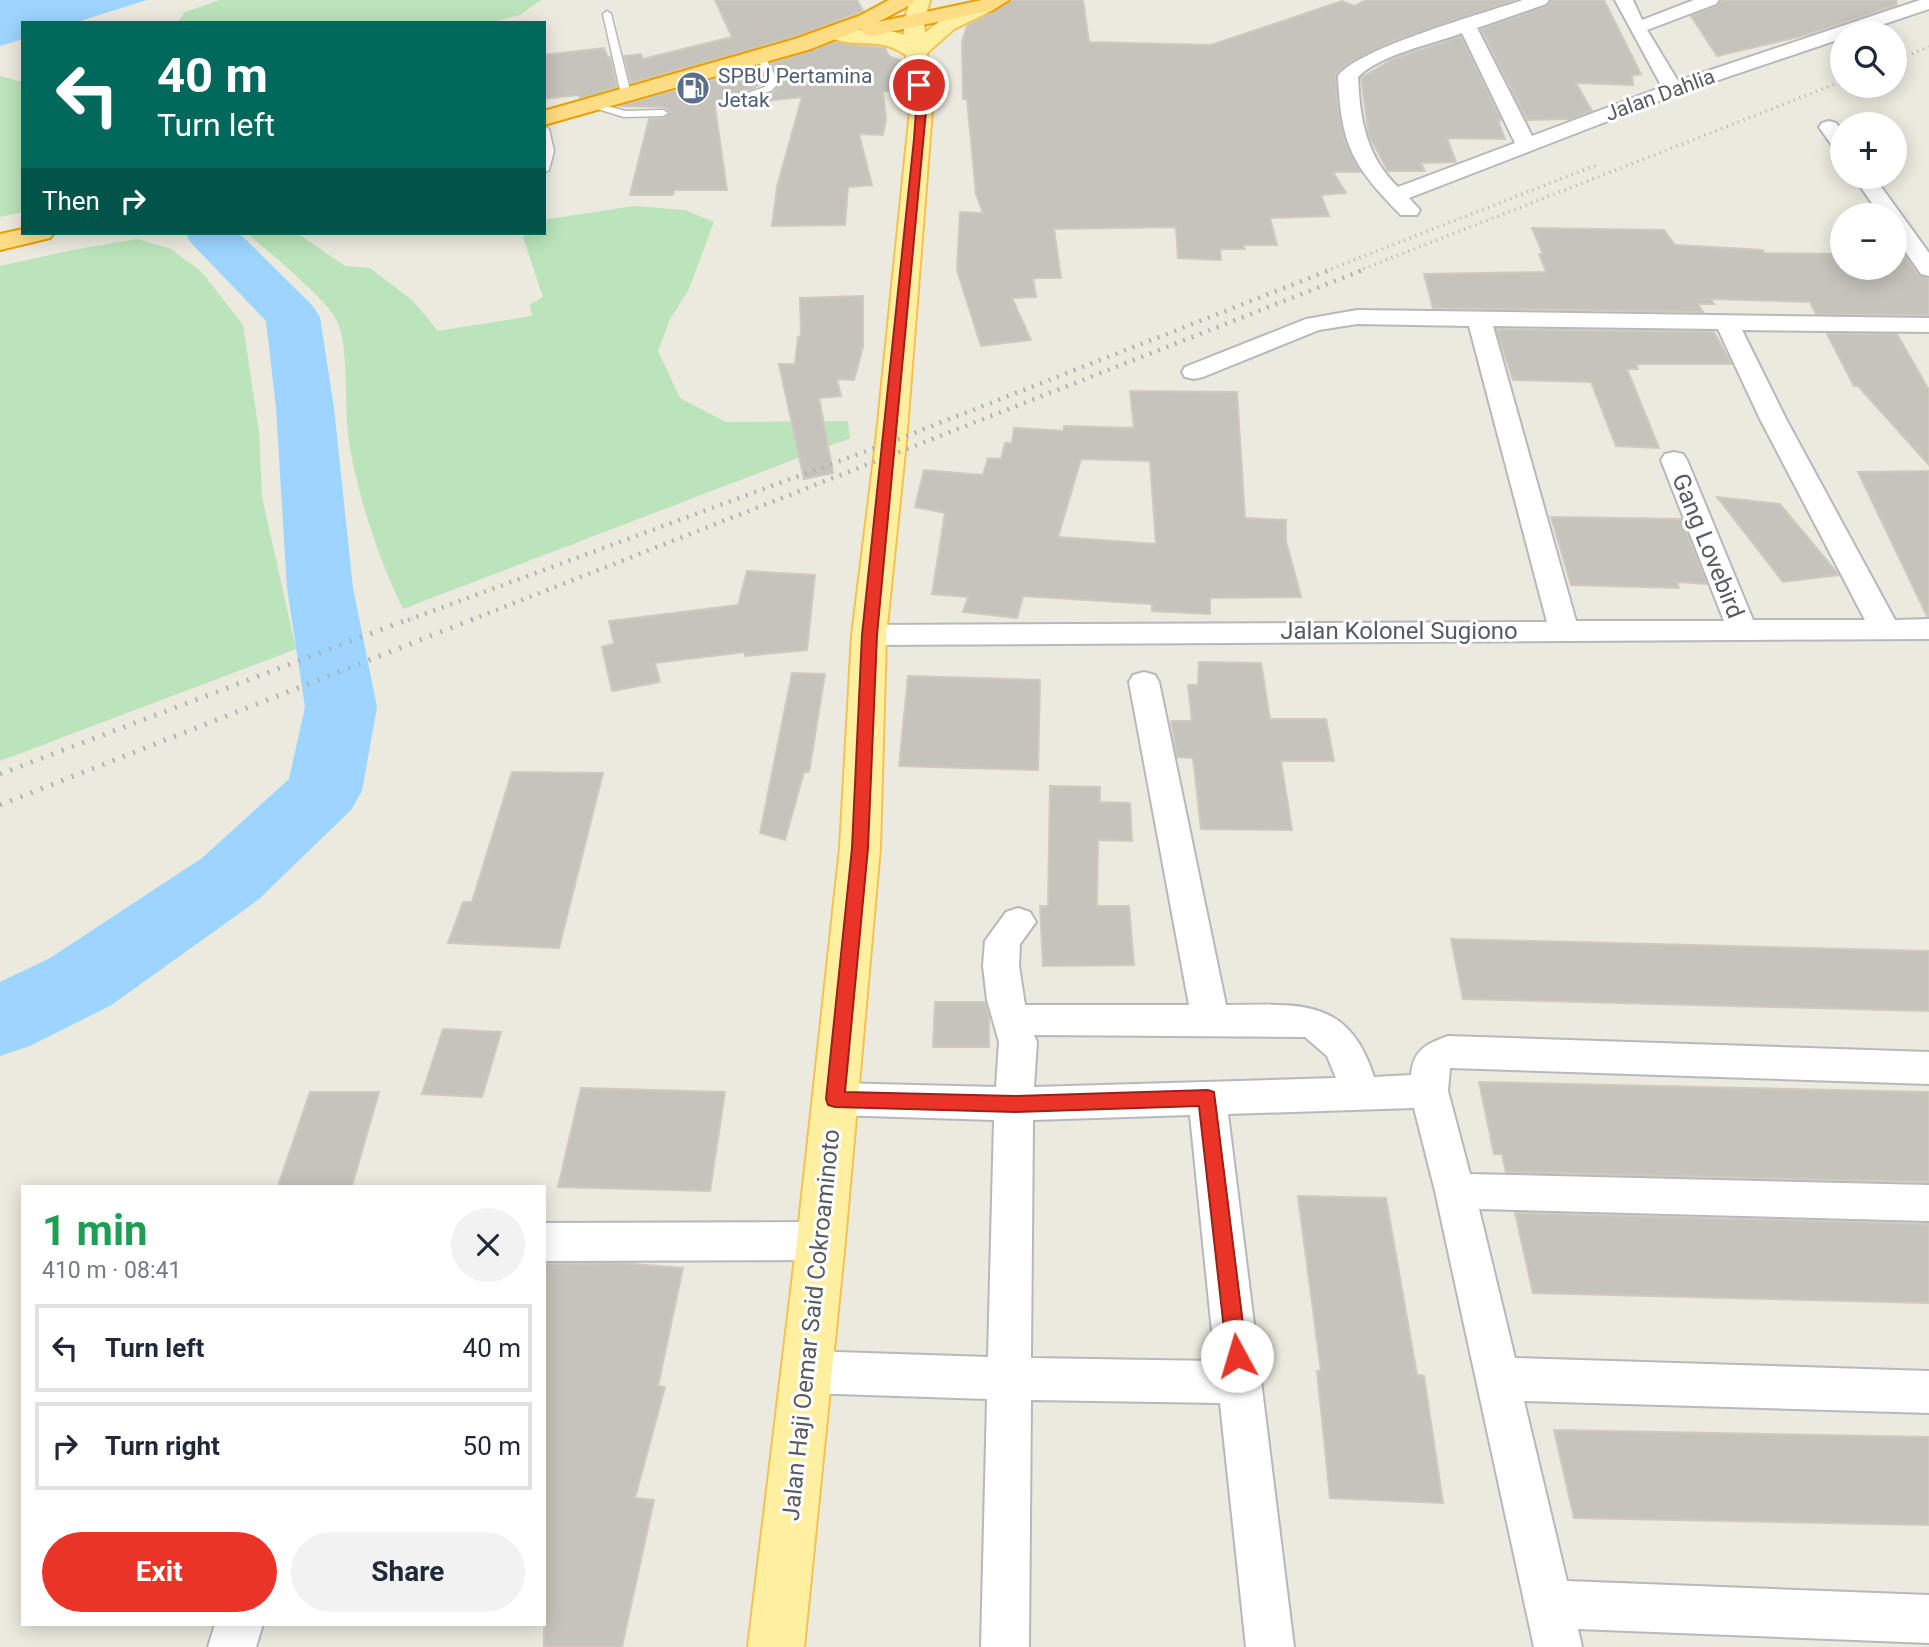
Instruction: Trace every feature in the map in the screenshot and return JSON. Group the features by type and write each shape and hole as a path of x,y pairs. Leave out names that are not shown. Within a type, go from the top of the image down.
{"highway":[{"path":"546,117 803,44 866,20 905,0"},
{"path":"928,0 949,8 992,3"},
{"path":"803,44 844,35 915,37 992,3"},
{"path":"0,242 32,235"}],"main road":[{"name":"Jalan Haji Oemar Said Cokroaminoto","path":"776,1647 821,1241 860,848 869,635 891,442 921,111 915,37 920,0"},
{"path":"844,35 895,38 905,43 992,3"}],"street":[{"path":"1412,213 1371,172 1360,154 1349,97 1348,76 1358,66 1381,56 1540,0"},
{"path":"1624,0 1637,28 1673,89"},
{"path":"1637,28 1710,0"},
{"name":"Jalan Dahlia","path":"1395,196 1673,89 1922,3"},
{"path":"1466,25 1527,146"},
{"path":"1907,238 1929,270"},
{"path":"1194,372 1314,324 1334,319 1385,317 1923,325 1929,347"},
{"path":"1479,320 1559,604 1563,630"},
{"path":"1727,324 1773,419 1885,629"},
{"name":"Gang Lovebird","path":"1674,460 1743,631"},
{"name":"Jalan Kolonel Sugiono","path":"869,635 1929,629"},
{"path":"1144,682 1210,1019"},
{"path":"1005,1647 1008,1379 1018,1042 1005,1000 1001,966 1003,941 1018,922"},
{"path":"1013,1020 1283,1020 1316,1025 1335,1039 1354,1067 1359,1093"},
{"path":"1929,1068 1448,1052 1436,1056 1431,1063 1429,1091 1455,1191 1553,1626 1929,1619"},
{"path":"835,1099 1015,1104 1429,1091"},
{"path":"1208,1098 1270,1647"},
{"path":"1455,1191 1929,1203"},
{"path":"546,1242 821,1241"},
{"path":"807,1372 1008,1379 1240,1382"},
{"path":"1497,1378 1929,1392"},
{"path":"232,1647 238,1626"}],"lane":[{"path":"607,14 626,94"},
{"path":"748,96 768,89 774,83 761,57"},
{"path":"594,105 624,114 663,113"},
{"path":"546,138 549,151 546,162"}],"green space":[{"path":"220,0 541,0 520,15 497,21 178,21 185,12"},
{"path":"0,76 21,81 21,212 0,217"},
{"path":"634,206 685,210 714,222 688,291 670,319 658,351 680,398 726,422 848,421 850,438 403,609 377,548 357,483 349,441 344,348 338,323 311,289 249,235 300,235 345,266 370,268 412,300 438,331 532,316 530,305 543,297 523,237 546,235 546,221"},
{"path":"137,239 169,248 201,271 243,325 259,432 262,497 296,649 0,761 0,266"}],"water":[{"path":"0,0 147,0 80,21 21,21 21,40 0,46"}],"building":[{"path":"715,0 857,0 863,11 794,37 631,83 624,56 641,54 643,59 732,37"},
{"path":"1012,0 1083,0 1089,42 1211,45 1342,1 1354,6 1366,0 1514,0 1394,41 1349,63 1336,74 1337,100 1344,138 1360,172 1333,172 1346,193 1321,195 1329,216 1270,218 1277,245 1243,245 1245,249 1220,249 1221,260 1178,258 1176,227 1054,229 1061,278 1033,278 1036,297 1012,298 1031,340 981,346 957,270 960,212 983,213 976,194 967,99 963,99 962,42 967,26"},
{"path":"1552,0 1604,0 1641,74 1632,76 1633,85 1576,83 1592,111 1571,119 1527,120 1481,29 1547,6"},
{"path":"1722,0 1896,0 1897,5 1848,21 1830,21 1830,27 1806,35 1717,56 1691,16 1717,6"},
{"path":"1461,36 1501,120 1498,120 1505,139 1447,138 1456,162 1421,163 1425,171 1388,171 1369,136 1361,78 1393,59"},
{"path":"835,42 885,48 889,56 903,61 896,91 883,91 886,118 883,135 859,134 872,185 848,187 845,225 772,226 777,187 802,97 715,107 727,190 674,190 673,195 630,195 649,119 664,118 670,112 663,107 619,106 759,67 766,82 744,92 742,98 746,101 772,94 782,83 771,63"},
{"path":"604,48 608,58 610,57 617,87 581,98 578,95 546,99 546,55"},
{"path":"1532,228 1664,230 1675,245 1763,250 1764,253 1830,254 1830,280 1907,280 1907,259 1919,276 1929,278 1929,315 1816,314 1810,302 1711,299 1714,304 1698,304 1703,312 1433,308 1424,274 1546,272 1539,254 1543,254"},
{"path":"863,296 863,347 854,380 837,379 841,396 819,398 833,473 804,479 779,364 795,364 798,337 801,336 800,298"},
{"path":"1496,329 1714,332 1732,364 1636,364 1638,369 1627,369 1659,448 1616,446 1591,382 1513,380"},
{"path":"1827,334 1897,334 1929,390 1929,465 1858,386 1854,386"},
{"path":"1130,391 1237,392 1245,518 1286,520 1286,541 1301,597 1210,598 1210,614 1152,611 1152,604 1023,596 1017,618 963,612 968,597 932,594 945,513 915,507 924,470 983,475 988,458 1001,459 1005,443 1012,443 1014,428 1064,431 1064,426 1134,428","holes":["1081,459 1150,461 1156,544 1058,537"]},
{"path":"1929,471 1929,616 1927,616 1858,472"},
{"path":"1717,497 1780,504 1839,575 1783,582"},
{"path":"1551,517 1681,519 1707,584 1677,582 1679,588 1571,585"},
{"path":"747,571 815,575 807,650 745,656 745,652 655,663 660,682 612,691 602,647 614,644 609,621 738,605"},
{"path":"1199,662 1261,663 1270,719 1326,719 1334,761 1281,761 1292,830 1201,829 1193,758 1177,757 1171,721 1192,721 1188,685 1198,685"},
{"path":"792,673 825,674 809,772 804,772 785,840 760,833"},
{"path":"908,676 1040,680 1038,770 899,766"},
{"path":"512,772 603,773 559,948 448,943 463,902 472,902"},
{"path":"1050,786 1100,787 1100,802 1130,803 1132,841 1098,840 1097,906 1129,906 1134,965 1043,966 1040,906 1048,906"},
{"path":"1451,939 1929,951 1929,1011 1463,999"},
{"path":"935,1002 985,1002 989,1017 989,1047 933,1047"},
{"path":"443,1029 501,1032 482,1097 422,1094"},
{"path":"1479,1082 1929,1092 1929,1182 1506,1172 1502,1154 1494,1154"},
{"path":"581,1088 725,1092 710,1191 558,1187"},
{"path":"310,1092 379,1092 352,1185 278,1185"},
{"path":"1298,1196 1386,1198 1417,1375 1424,1376 1443,1503 1330,1498 1317,1371 1321,1371"},
{"path":"1515,1213 1929,1224 1929,1303 1533,1293"},
{"path":"621,1263 683,1268 658,1386 665,1387 635,1498 654,1500 622,1647 544,1647 546,1264"},
{"path":"1554,1430 1929,1437 1929,1525 1574,1518"}],"waterway":[{"path":"0,1021 80,982 230,879 324,791 341,707 320,588 305,408 293,317 212,235"}],"railway":[{"path":"1907,55 1929,47"},
{"path":"1358,271 1830,86"},
{"path":"1326,271 1599,164"},
{"path":"408,620 891,442 1330,270"},
{"path":"471,620 1363,270"},
{"path":"0,774 412,618"},
{"path":"0,805 476,618"}],"place":[{"name":"SPBU Pertamina Jetak","path":"693,88"}],"route":[{"path":"919,85 921,111 891,442 869,635 860,848 835,1099 1015,1104 1208,1098 1237,1356"}]}
